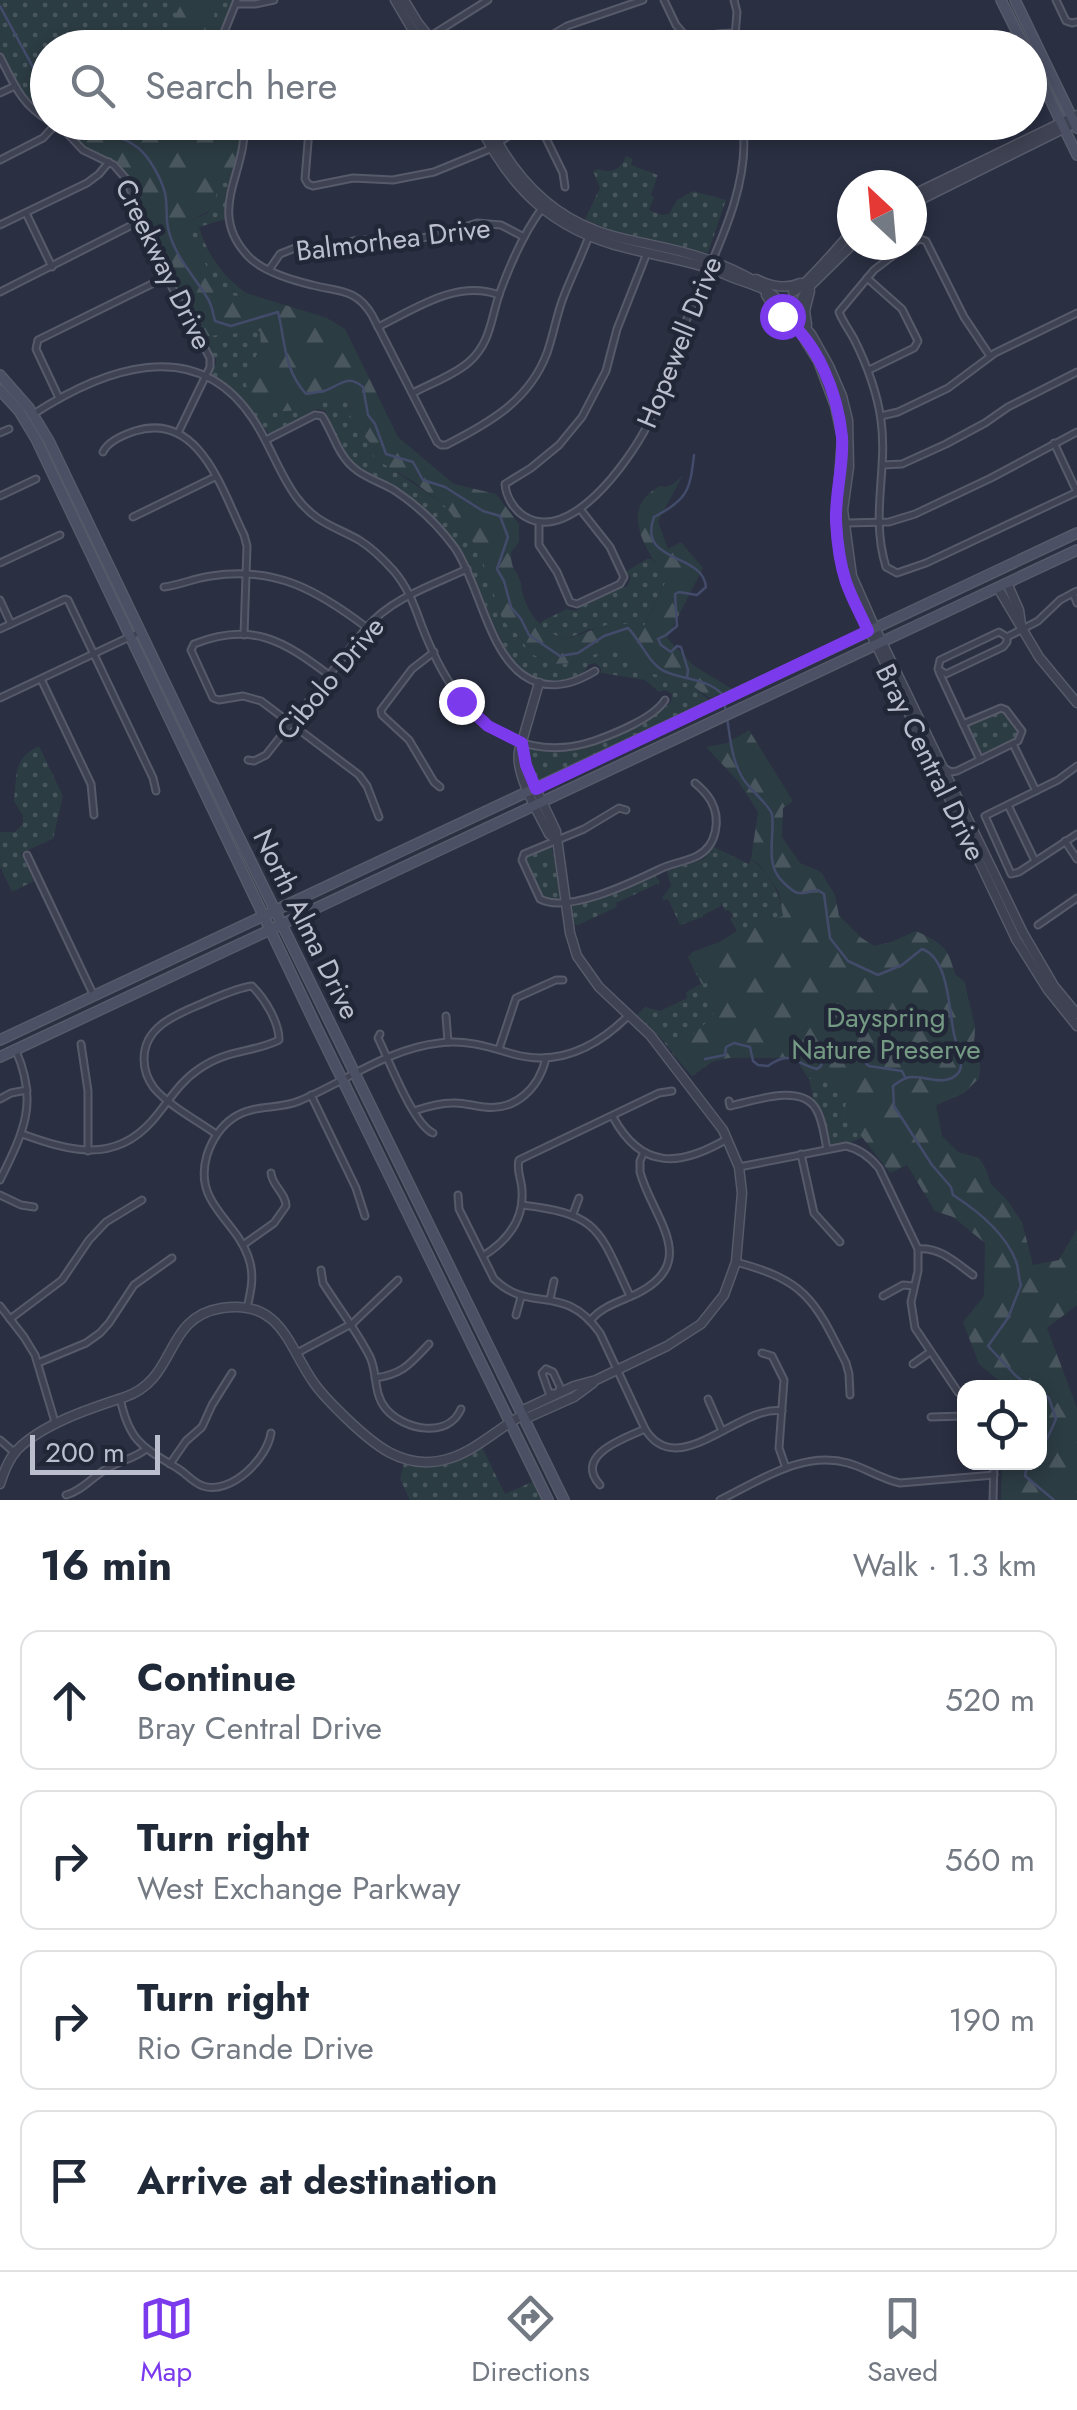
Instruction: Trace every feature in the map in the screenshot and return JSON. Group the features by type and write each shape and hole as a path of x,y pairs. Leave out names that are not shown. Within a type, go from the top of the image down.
{"main road":[{"path":"1001,0 1015,30"},
{"path":"1015,0 1030,30"},
{"path":"1047,65 1075,121"},
{"path":"1047,93 1077,155"},
{"name":"North Alma Drive","path":"0,375 29,417 135,634 223,817 270,930 548,1500"},
{"name":"North Alma Drive","path":"0,390 29,417"},
{"path":"16,1050 4,1038 1072,535"},
{"path":"1002,586 998,576 1056,549 1072,535"},
{"path":"0,1057 802,681 1077,547"},
{"path":"802,681 799,672 846,642"},
{"path":"614,768 670,736 672,732 667,728"},
{"name":"North Alma Drive","path":"223,817 276,910 564,1500"},
{"path":"394,872 396,862 460,825"},
{"path":"119,1002 156,980 161,973 158,966"},
{"path":"294,978 303,986 314,1008 322,1008"}],"street":[{"path":"225,30 236,2 274,0"},
{"path":"395,0 415,30"},
{"path":"404,0 418,30"},
{"path":"444,30 488,0"},
{"path":"560,30 642,0"},
{"path":"664,0 681,30"},
{"path":"734,0 736,30"},
{"path":"1056,0 1066,20 1073,22"},
{"name":"Creekway Drive","path":"0,57 30,108"},
{"path":"0,94 15,86"},
{"path":"1047,132 1075,121"},
{"path":"1047,133 1063,125"},
{"path":"0,160 39,140"},
{"name":"Creekway Drive","path":"72,140 122,172 132,188 150,245 210,358 210,366 178,433"},
{"path":"244,140 228,197 228,214 243,250 269,270 312,285 343,290 368,308 441,445 498,417 534,380 589,236"},
{"path":"309,140 305,176 307,183 318,186 353,178 393,180 422,176 504,140"},
{"path":"490,140 566,225 648,253 711,264"},
{"path":"492,140 494,147"},
{"path":"547,140 563,173 565,187"},
{"name":"Hopewell Drive","path":"539,522 563,520 580,509 608,482 648,425 741,181 745,140"},
{"path":"927,188 1031,140"},
{"path":"927,196 1034,140"},
{"path":"0,225 92,179 109,162"},
{"path":"544,205 594,230 711,264 772,290 789,292"},
{"path":"413,392 458,370 478,352 524,237 544,205"},
{"path":"26,213 52,266"},
{"path":"0,292 142,221"},
{"name":"Balmorhea Drive","path":"269,270 280,254 295,248 359,240 411,240 477,223 501,225 524,237"},
{"path":"927,245 967,322 990,356"},
{"path":"788,313 794,312 837,250"},
{"path":"580,509 610,547 624,580 574,604 539,545 539,522 517,511 505,489 508,481 559,444 582,417 606,371 617,329 648,253"},
{"path":"744,278 779,302 837,257"},
{"path":"886,260 839,312 868,370 880,416 878,522 889,570 897,572 926,563 1077,492 1054,443"},
{"path":"744,278 788,287 817,274"},
{"path":"807,335 805,306 817,274"},
{"path":"59,398 36,342 166,277"},
{"path":"744,278 767,296 778,314 807,335"},
{"path":"867,278 902,310 918,339 914,348 868,370"},
{"path":"378,328 442,296 470,290 498,295"},
{"name":"Bray Central Drive","path":"789,292 799,305 799,320 836,406 842,438 836,511 845,580 942,766 1022,933 1054,986 1077,1014"},
{"name":"Bray Central Drive","path":"779,302 830,366 842,396 848,420 843,523 852,576 872,630"},
{"path":"880,416 898,412 948,388 990,356 1077,313"},
{"path":"29,417 59,398 132,368 167,367 204,377 242,404 304,506 331,528 371,549 396,574 411,596 452,688 472,713 496,731 522,744 554,748 589,742 649,715 665,700"},
{"path":"882,466 912,460 946,444 1077,372"},
{"path":"266,440 322,416 351,466 397,492 446,537 467,569 505,657 521,674 538,683 566,684 595,671"},
{"path":"103,452 106,445 140,430 158,428 178,433 202,452 244,535 248,554 244,635"},
{"path":"0,433 8,429"},
{"path":"843,523 897,520 915,514 1077,432"},
{"path":"133,517 215,477"},
{"path":"0,496 36,479"},
{"path":"0,563 60,535"},
{"name":"Cibolo Drive","path":"248,760 266,755 367,628 389,608 467,569"},
{"path":"164,588 212,576 247,574 282,579 333,602 367,628"},
{"path":"1002,586 1012,616 1049,672 1077,703"},
{"path":"942,675 1000,648 1007,637 1038,621 1075,592 1077,603"},
{"path":"0,600 12,624"},
{"path":"0,630 67,600 156,791"},
{"path":"980,760 937,664 999,632 1007,637"},
{"path":"0,698 135,634"},
{"path":"329,675 288,646 266,638 244,635 208,639 191,648 214,699 238,696 265,703 358,774 380,817"},
{"name":"Bray Central Drive","path":"879,644 1016,939 1048,990 1077,1026"},
{"path":"434,652 412,669 381,710 410,740 440,787"},
{"path":"41,678 91,784 94,815"},
{"path":"0,1484 14,1453 38,1434 144,1388 157,1376 177,1338 192,1322 216,1309 247,1308 278,1324 324,1396 374,1444 395,1456 420,1462 451,1458 474,1448 523,1415 528,1418 559,1398 583,1391 596,1380 682,1338 701,1324 724,1295 736,1262 742,1193 739,1167 728,1138 678,1070 583,966 570,934 556,840 549,834 533,790 518,766 518,751 538,683"},
{"path":"942,766 950,772 957,771 1013,744 1022,731 1001,708 963,724"},
{"path":"1013,744 1036,791"},
{"path":"1077,766 1058,780 984,816 1011,874 1077,834"},
{"path":"952,788 957,771"},
{"path":"626,810 619,808 584,829 526,852 522,860 540,899 548,903 607,893 704,852 714,835 716,813 710,798 695,783"},
{"path":"1008,804 1035,861"},
{"path":"1065,842 1077,860"},
{"path":"27,855 94,996"},
{"path":"1038,925 1077,898"},
{"path":"498,1049 516,998 563,980"},
{"path":"22,1134 88,1151 113,1147 132,1138 149,1124 168,1100 184,1081 209,1062 280,1040 268,1008 252,986 162,1024 153,1032 144,1053 145,1069 154,1088 168,1100 216,1134"},
{"path":"247,1308 252,1273 248,1256 207,1191 206,1162 216,1134 232,1119 248,1110 285,1105 311,1095 387,1057 424,1045 448,1042 546,1058 594,1044 630,1015"},
{"path":"446,1016 448,1042"},
{"path":"380,1034 378,1038 422,1127 432,1132"},
{"path":"81,1044 88,1091 88,1151"},
{"path":"0,1180 22,1134 28,1109 24,1070 16,1050"},
{"path":"414,1111 448,1103 490,1108 513,1102 536,1084 546,1058"},
{"path":"0,1099 27,1090"},
{"path":"482,1256 513,1230 522,1204 516,1166 522,1159 659,1093 672,1091"},
{"path":"311,1095 356,1188 365,1216"},
{"path":"729,1101 730,1106 789,1095 802,1097 815,1105 820,1114 827,1149"},
{"path":"612,1116 627,1139 656,1157 697,1155 728,1138"},
{"path":"739,1167 846,1146 871,1158 918,1249 911,1302 913,1320 957,1391"},
{"path":"591,1320 600,1311 656,1282 669,1260 668,1238 643,1182 640,1161 644,1152"},
{"path":"801,1154 814,1213 840,1242"},
{"path":"242,1245 274,1222 286,1206 271,1173"},
{"path":"0,1195 21,1206 34,1207"},
{"path":"458,1195 460,1209 482,1256 503,1288 521,1297 571,1305 591,1320 645,1428 656,1442 674,1448 692,1446 764,1412 782,1411"},
{"path":"574,1214 579,1198"},
{"path":"10,1319 62,1280 106,1222 142,1200"},
{"path":"522,1204 574,1214 598,1232 630,1296"},
{"path":"918,1249 939,1250 973,1275"},
{"path":"38,1363 100,1333 134,1285 172,1258"},
{"path":"736,1262 778,1274 812,1301 846,1363 850,1395"},
{"path":"320,1270 323,1283 371,1360 382,1404 393,1416 421,1428 440,1426 456,1418 460,1409"},
{"path":"297,1353 350,1325 398,1280"},
{"path":"550,1299 554,1281"},
{"path":"883,1296 902,1285 914,1286"},
{"path":"516,1315 521,1297"},
{"path":"0,1306 38,1363 56,1425"},
{"path":"375,1378 402,1370 429,1344"},
{"path":"914,1364 930,1352"},
{"path":"762,1353 772,1356 784,1380 779,1448 786,1468"},
{"path":"546,1369 553,1372 560,1387 559,1398 549,1392 542,1377 546,1369"},
{"path":"170,1464 202,1426 232,1373"},
{"path":"120,1398 129,1428 146,1449 208,1487 219,1486 254,1466 269,1444 271,1433"},
{"path":"708,1399 722,1430"},
{"path":"931,1417 957,1416"},
{"path":"600,1484 594,1478 593,1466 598,1455 645,1428"},
{"path":"0,1440 14,1453"},
{"path":"66,1494 146,1449"},
{"path":"720,1500 802,1462 841,1462 900,1483 994,1474"},
{"path":"993,1500 994,1470"}],"green space":[{"path":"0,0 233,0 220,30 30,30 30,102 0,51"},
{"path":"183,0 216,0 213,30 168,30"},
{"path":"79,140 240,140 232,173 218,181 215,208 191,220 188,227 219,293 243,297 246,293 327,318 345,329 398,437 454,484 496,494 519,524 519,542 511,552 513,566 532,615 556,636 564,640 612,623 645,625 667,579 645,546 639,509 655,489 673,484 683,475 658,521 668,549 681,542 703,568 667,638 693,665 732,689 710,698 672,676 645,673 616,645 575,663 552,664 530,653 503,621 479,550 446,507 413,481 375,459 372,445 349,418 352,407 343,395 286,411 260,406 251,396 245,380 261,346 260,331 208,336 155,249 128,174 111,160 88,150"},
{"path":"626,156 633,159 631,165 658,175 649,210 669,214 677,200 693,191 726,200 708,253 614,232 585,219 600,188 593,171 615,170"},
{"path":"232,173 225,196 226,219 199,227 211,256 246,293 243,297 219,294 188,227 191,220 208,213 218,181"},
{"path":"157,248 260,331 261,346 245,380 331,399 343,395 352,407 349,418 372,445 375,459 447,507 479,550 503,620 530,653 552,664 574,663 616,645 645,673 672,676 694,687 711,702 539,783 531,772 526,749 558,750 594,743 657,713 671,702 672,694 666,690 659,692 645,680 601,673 595,663 575,678 558,681 542,680 519,668 505,648 456,544 413,500 349,458 326,411 317,409 269,434 242,399 212,377 216,358"},
{"path":"652,559 667,579 644,626 590,629 564,640 539,626 567,609 576,611 600,596 627,587 631,577 625,572"},
{"path":"1000,710 1020,733 1017,739 983,754 969,727"},
{"path":"749,730 793,801 783,808 782,837 800,863 821,872 835,895 839,916 874,946 916,931 925,935 943,947 955,975 964,981 975,1027 979,1078 964,1093 936,1105 942,1136 958,1152 979,1158 991,1184 1022,1222 1033,1265 1059,1260 1077,1229 1077,1305 1047,1328 1077,1408 1077,1500 1001,1500 1002,1470 1047,1470 1047,1380 998,1380 979,1364 963,1322 984,1296 985,1243 953,1217 935,1211 907,1165 890,1173 844,1114 848,1092 827,1077 809,1079 794,1056 720,1059 692,1076 672,1053 718,1008 707,983 702,984 688,957 737,931 783,916 779,892 751,859 758,812 738,781 706,747 727,743"},
{"path":"39,746 63,796 53,839 21,853 34,881 12,892 0,867 0,832 15,832 23,824 14,801 16,775 20,762"},
{"path":"548,846 552,848 561,895 545,900 525,859"},
{"name":"Dayspring Nature Preserve","path":"714,847 749,864 751,859 756,863 774,887 781,907 839,916 874,946 916,931 943,947 955,975 964,981 975,1027 979,1078 964,1093 847,1144 831,1145 823,1111 794,1056 721,1059 692,1076 637,1015 645,1007 660,1011 687,998 686,992 701,984 688,957 737,931 730,919 733,916 720,901 721,906 703,917 680,925 668,899 662,898 671,886 667,871 704,859"},
{"path":"654,875 660,881 658,886 616,903 617,907 578,925 574,923 570,907 608,897"},
{"path":"482,1447 505,1494 536,1480 546,1500 410,1500 400,1479 404,1463 444,1463"}],"waterway":[{"path":"0,6 30,62"},
{"path":"124,140 141,151 158,174 172,241 209,301 215,321 231,326 278,312 289,365 306,394 348,381 357,383 363,387 368,415 386,454 413,462 423,480 500,516 508,537 497,569 511,607 529,635 560,656 578,653 604,636 628,628 659,668 709,685 722,694"},
{"path":"687,678 681,647 671,652 658,639 677,626 675,594 697,595 706,587 694,568 662,551 651,532 654,517 685,493 694,455"},
{"path":"724,702 737,767 772,814 772,859 777,875 796,892 818,890 824,894 830,938 848,961 878,975 902,965 922,949 931,954 943,974 961,1068 949,1079 911,1077 900,1081 893,1086 894,1106 953,1195 990,1224 1011,1251 1021,1285 1008,1318 988,1346 1021,1380"},
{"path":"705,1059 725,1055 726,1047 734,1043 750,1047 753,1061 768,1066 788,1058 817,1069 823,1058 853,1053 869,1066 902,1071 905,1077"},
{"path":"1047,1397 1056,1419 1047,1439"},
{"path":"1026,1470 1025,1476 1054,1500"}],"route":[{"path":"461,701 488,726 522,743 536,789 868,631 845,580 836,524 842,438 836,406 813,351 782,316"}]}
